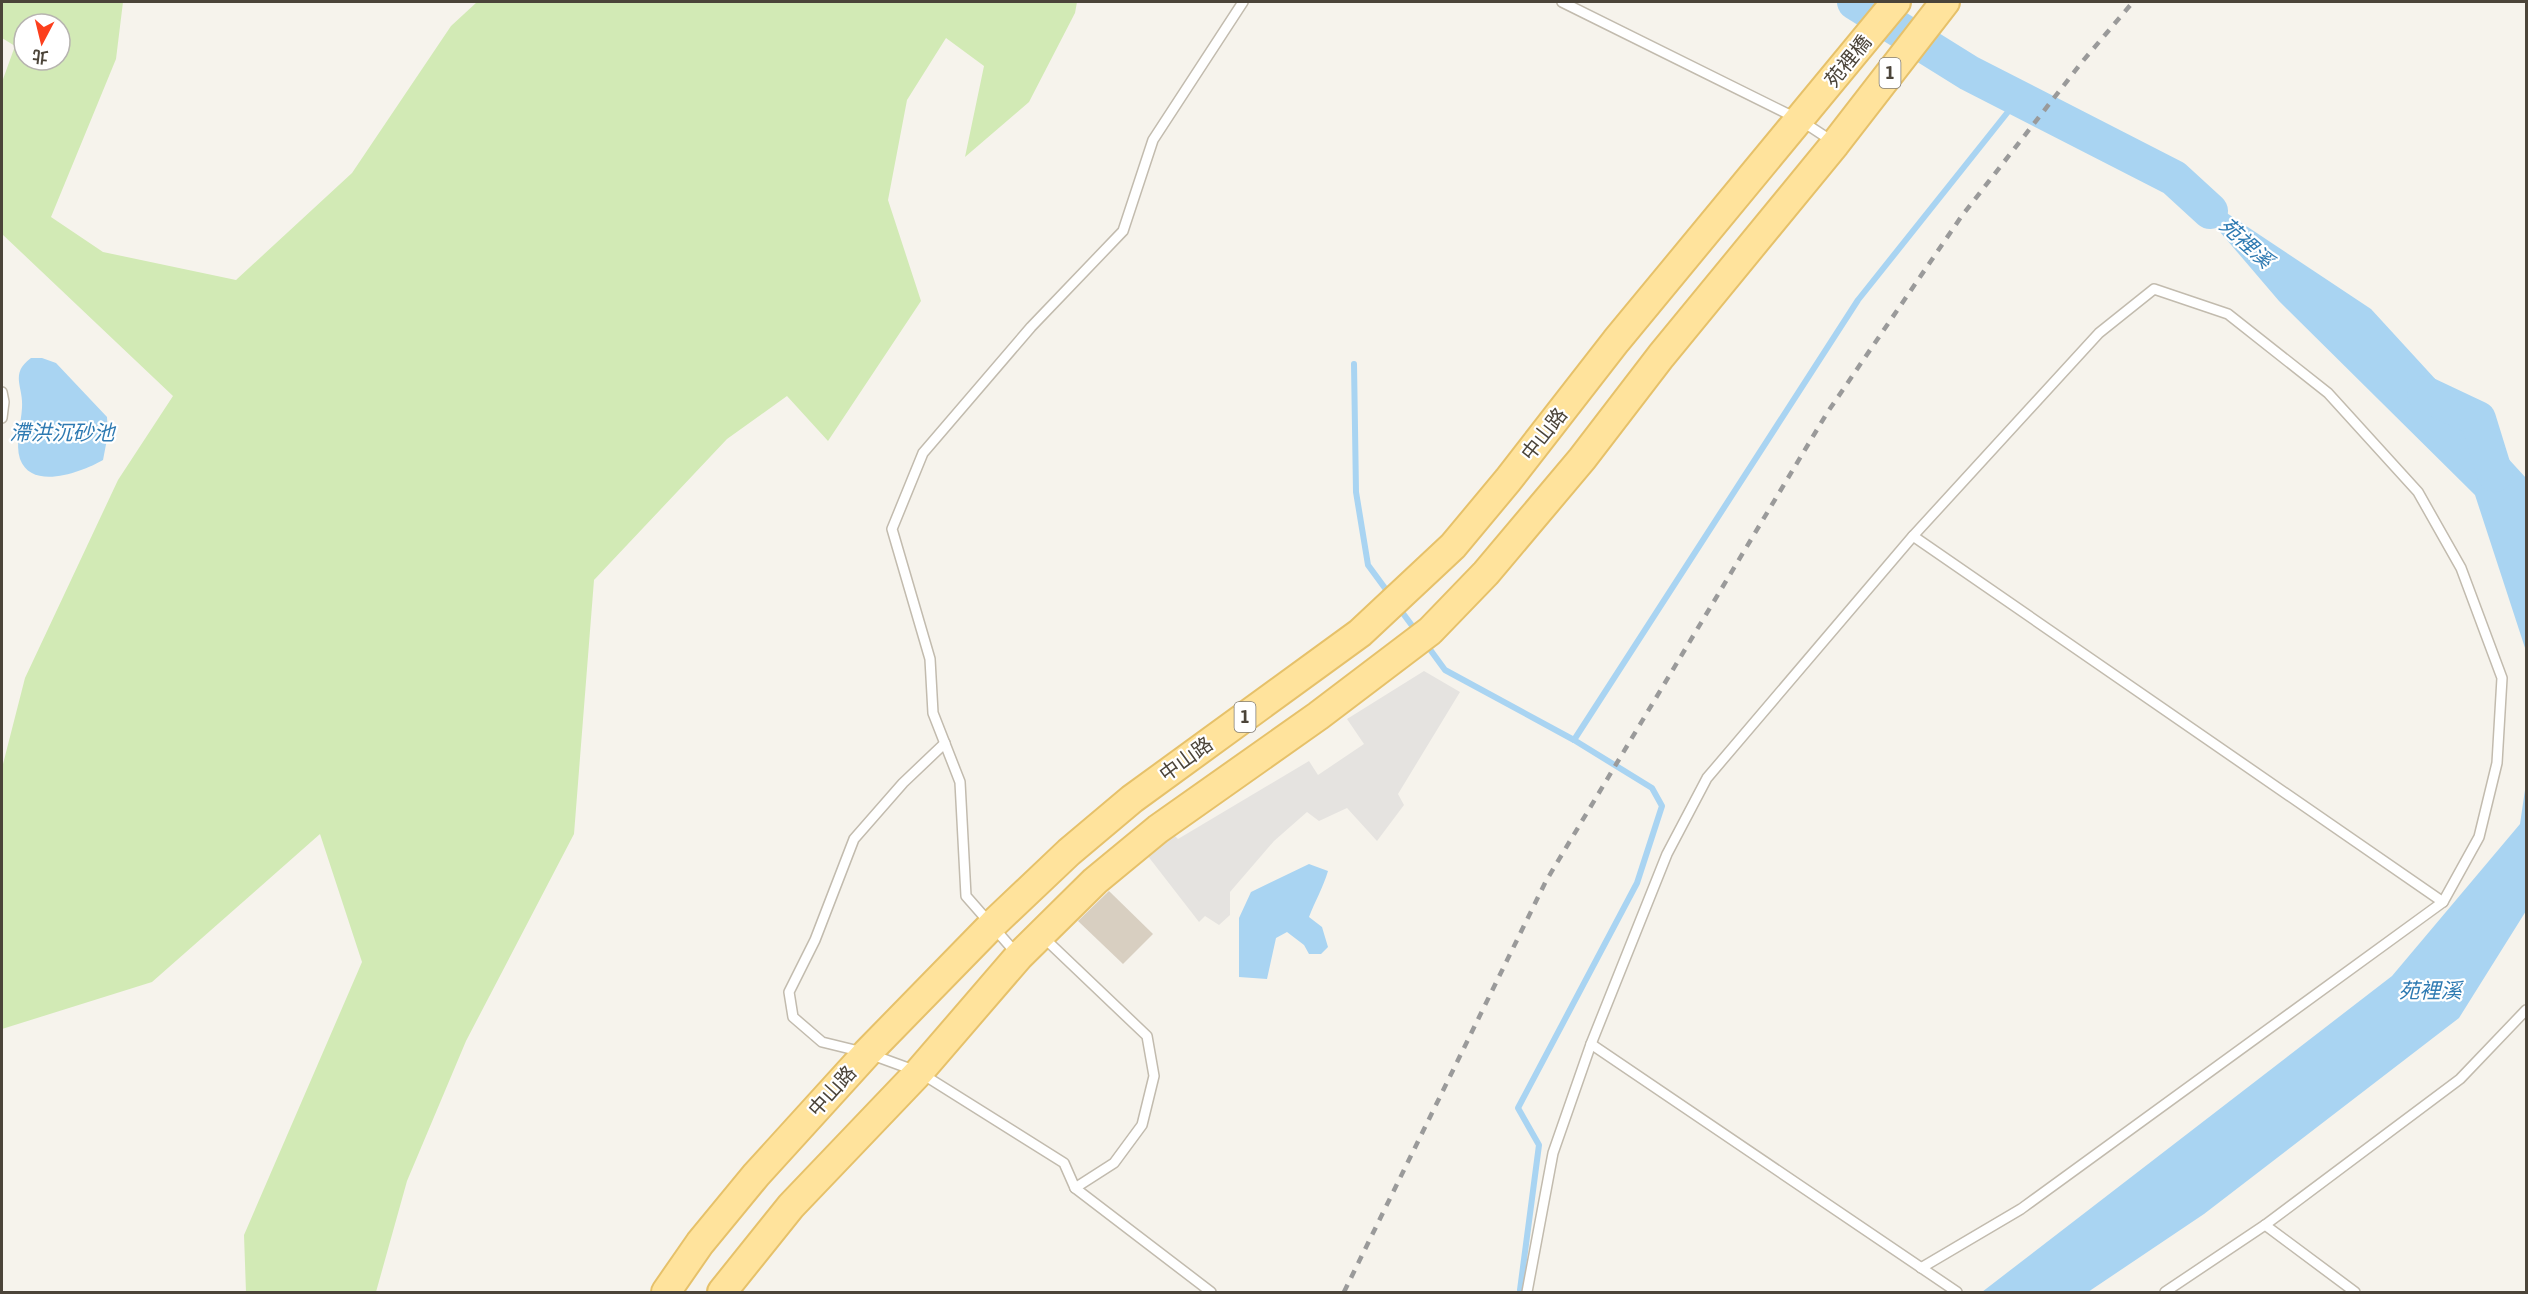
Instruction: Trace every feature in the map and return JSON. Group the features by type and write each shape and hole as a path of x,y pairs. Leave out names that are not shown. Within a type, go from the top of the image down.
{"main road":[{"name":"苑裡橋","path":"1800,120 1896,2"},
{"name":"苑裡橋","path":"1835,144 1945,2"},
{"name":"中山路","path":"666,1293 700,1243 756,1175 867,1053 993,924 1069,852 1132,799 1360,633 1453,546 1616,342 1800,120"},
{"name":"中山路","path":"722,1293 791,1206 919,1072 1019,956 1095,881 1158,829 1318,716 1430,631 1486,573 1582,459 1661,356 1835,144"},
{"path":"1132,799 1158,829"}],"lane":[{"path":"1019,956 966,896 960,782 933,713 930,659 892,529 923,453 1032,327 1123,231 1153,140 1243,2"},
{"path":"1562,2 1800,120 1835,144"},
{"path":"1527,1293 1553,1153 1590,1044 1667,854 1707,778 1913,536 2099,333 2154,290 2228,314 2328,393 2418,492 2461,568 2502,678 2497,763 2479,837 2443,902 2021,1209 1924,1270"},
{"path":"2,392 4,402 2,418"},
{"path":"1913,536 2443,902"},
{"path":"945,743 896,790 854,839 815,940 789,992 793,1017 822,1042 867,1053 919,1072 1064,1163 1075,1188 1211,1293"},
{"path":"1041,935 1147,1036 1154,1076 1142,1125 1114,1163 1075,1188"},
{"path":"2165,1293 2265,1225 2460,1080 2526,1010"},
{"path":"1590,1044 1957,1293"},
{"path":"2265,1225 2355,1293"}],"green space":[{"path":"2,2 123,2 116,59 51,217 103,252 236,280 352,173 451,26 477,2 1077,2 1075,13 1029,102 965,157 984,66 946,38 907,100 888,200 921,301 828,441 787,396 727,439 594,580 574,834 466,1041 407,1181 376,1292 246,1292 244,1235 362,962 320,834 152,982 2,1029 2,768 25,678 118,480 173,396 2,234 2,82 12,54 12,72 72,72 72,12 12,12 12,44 2,38"}],"shaded area":[{"path":"1424,671 1460,692 1398,794 1404,805 1377,841 1347,808 1319,821 1307,812 1274,841 1230,892 1230,915 1219,925 1205,916 1199,922 1144,851 1171,832 1178,839 1309,761 1318,775 1364,744 1347,719"}],"water":[{"name":"苑裡溪","path":"2174,178 2371,309 2526,478 2526,651 2475,495 2279,301"},
{"name":"滯洪沉砂池","path":"31,358 42,358 56,363 107,417 108,434 103,460 84,469 59,476 35,475 26,469 20,459 18,447 22,408 19,375 24,364"},
{"name":"苑裡溪","path":"2526,783 2526,911 2459,1018 2204,1214 2088,1292 1982,1292 2392,976 2520,824"},
{"path":"1309,864 1328,871 1309,917 1322,927 1328,947 1321,954 1309,954 1304,945 1287,932 1276,938 1267,979 1239,977 1239,918 1251,892"}],"building":[{"path":"1109,891 1153,934 1123,964 1078,921"}],"waterway":[{"name":"苑裡溪","path":"1855,2 1969,73 2174,178 2210,211"},
{"path":"1426,644 1445,670 1574,740 1858,300 2019,98"},
{"path":"1354,364 1356,492 1368,565 1390,595"},
{"name":"苑裡溪","path":"2425,394 2478,419 2495,474"},
{"path":"1399,608 1416,631"},
{"path":"1524,1292 1520,1290 1539,1145 1518,1108 1637,883 1662,806 1652,788 1574,740"}],"railway":[{"path":"1344,1292 1546,881 1827,413 1961,217 2082,62 2133,2"}]}
